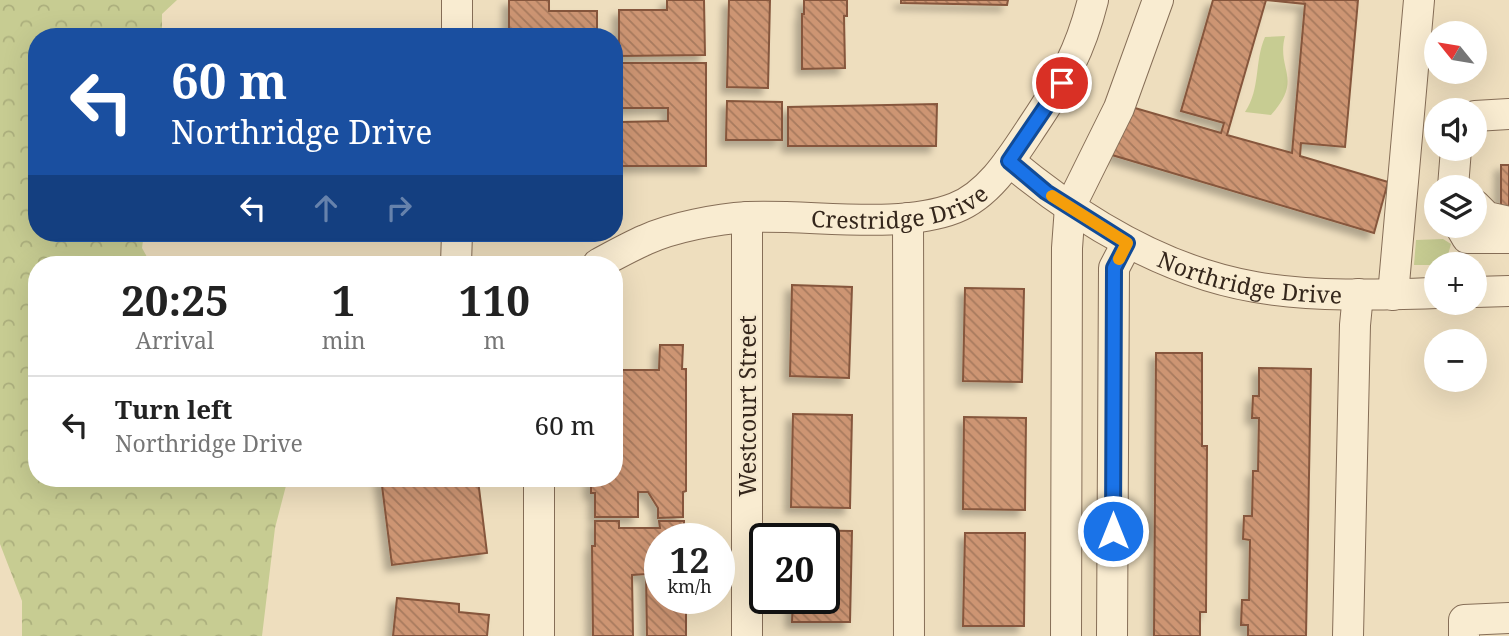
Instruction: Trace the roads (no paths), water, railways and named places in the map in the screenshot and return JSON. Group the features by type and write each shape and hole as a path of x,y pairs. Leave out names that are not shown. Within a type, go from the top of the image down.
{"street":[{"path":"457,0 457,28"},
{"name":"Crestridge Drive","path":"613,256 646,239 696,225 747,217 908,218 955,208 977,194 1009,161 1062,83 1079,48 1093,0"},
{"path":"1066,636 1067,248 1070,207 1119,107 1158,0"},
{"path":"1393,295 1419,0"},
{"name":"Northridge Drive","path":"1009,161 1046,192 1127,243 1192,270 1253,286 1302,293 1424,294"},
{"name":"Westcourt Street","path":"747,217 747,636"},
{"path":"1487,217 1509,222"},
{"path":"908,218 909,636"},
{"path":"1464,243 1509,238"},
{"path":"1112,636 1114,268 1127,243"},
{"path":"1487,292 1509,291"},
{"path":"1348,636 1359,294"},
{"path":"539,487 539,636"},
{"path":"1464,636 1464,620 1499,624"}]}
